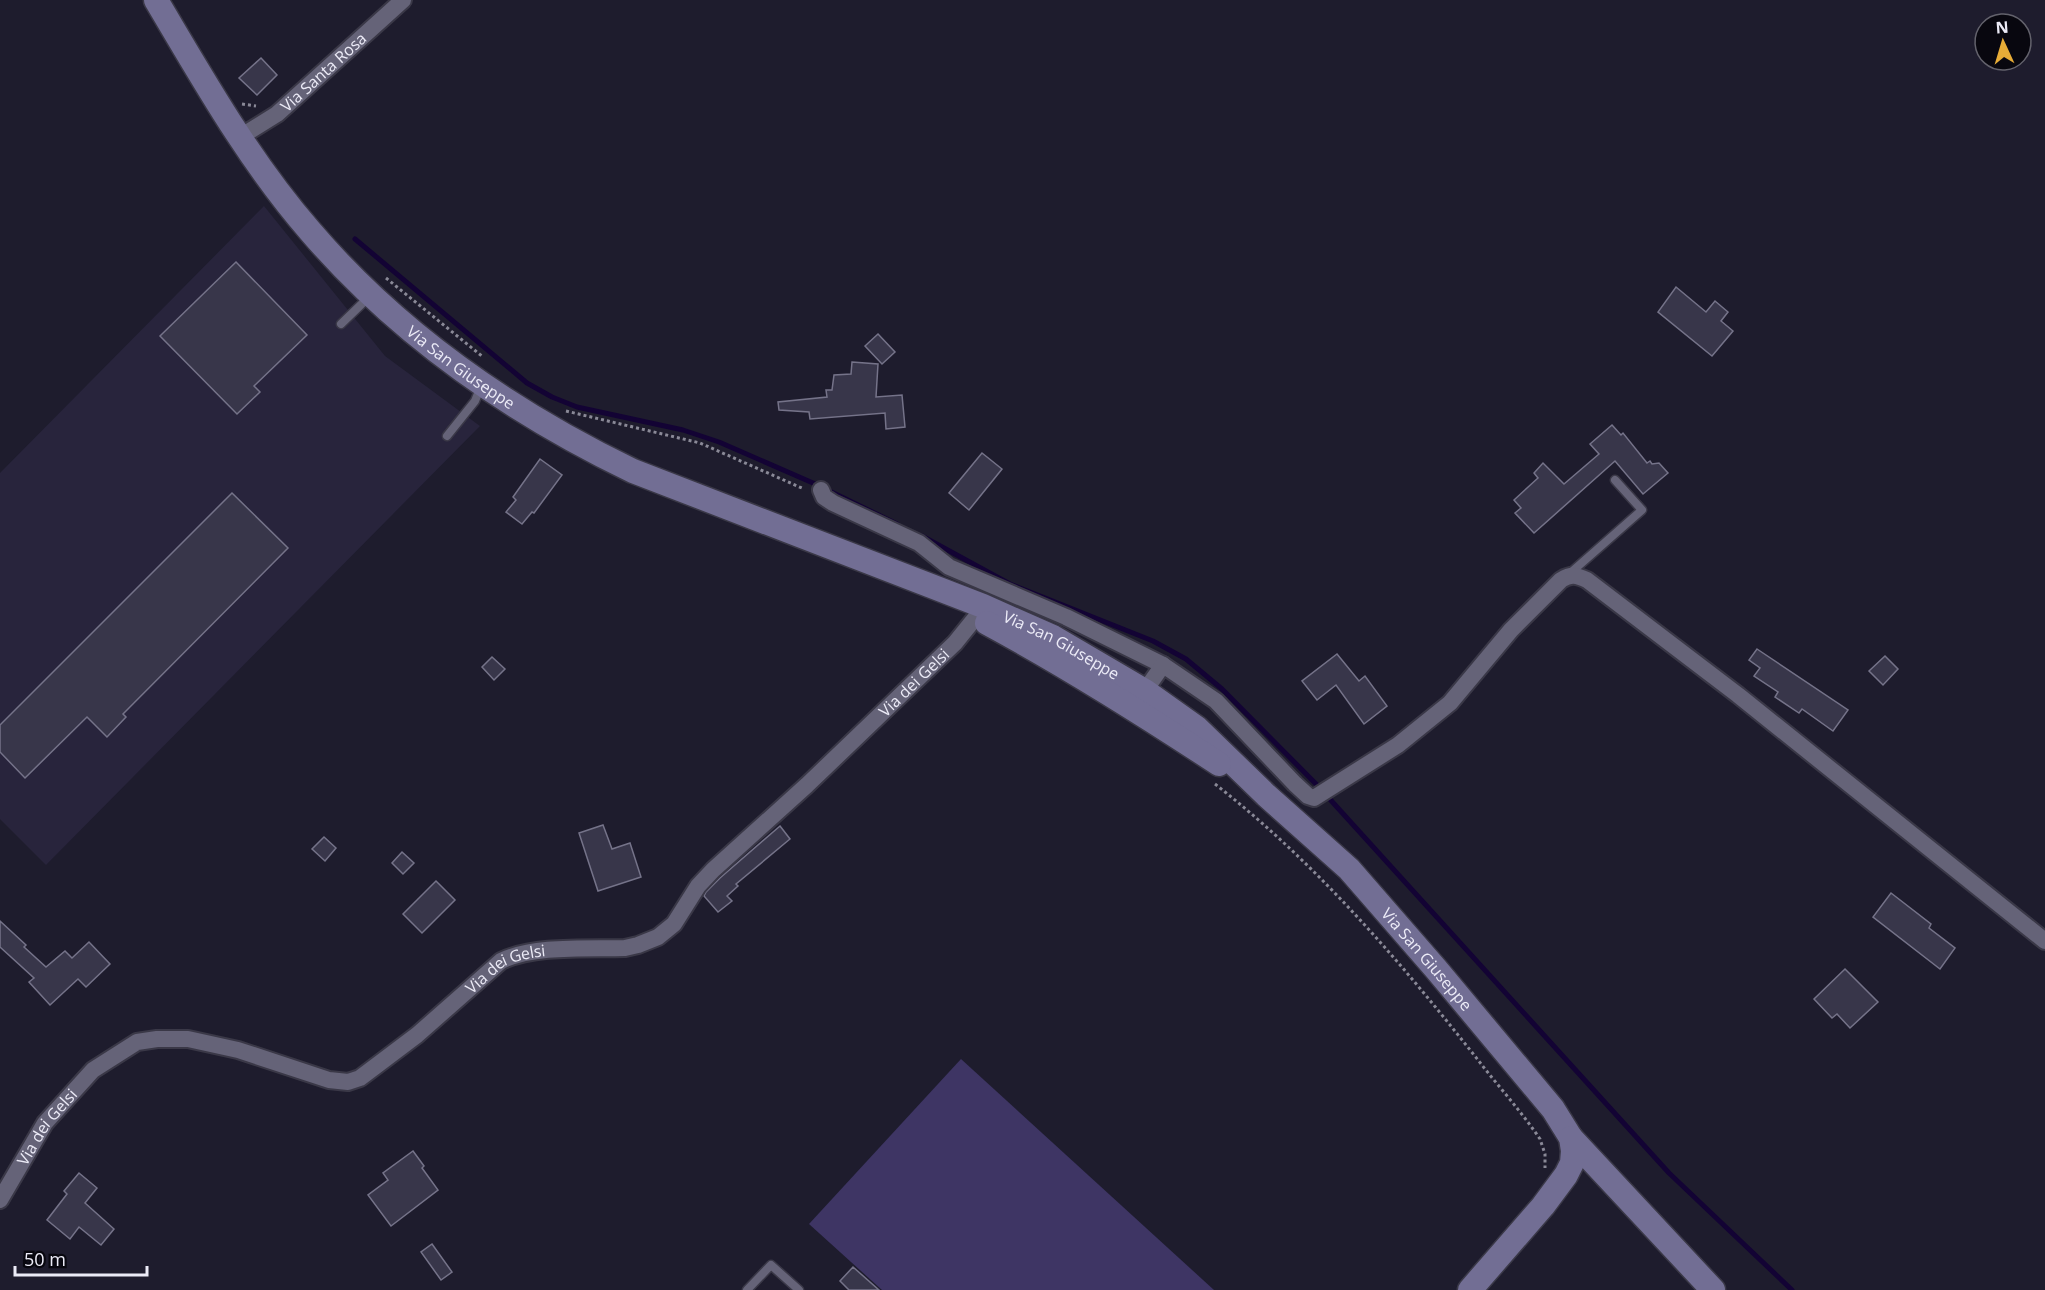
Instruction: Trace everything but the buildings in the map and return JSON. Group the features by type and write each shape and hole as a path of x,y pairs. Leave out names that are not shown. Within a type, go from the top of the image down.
{"street":[{"name":"Via San Giuseppe","path":"156,0 240,137 309,231 377,285 433,349 481,385 543,424 633,471 893,573 980,611 1053,637 1139,699 1197,728 1356,878 1436,969 1553,1109 1570,1138 1713,1290"},
{"name":"Via Santa Rosa","path":"240,137 277,114 404,0"},
{"path":"815,491 833,503 919,543 950,567 1066,618 1163,666 1216,701 1308,796 1324,793 1398,745 1450,703 1510,630 1568,576 1575,575 1587,580 1710,673 2045,941"},
{"name":"Via dei Gelsi","path":"0,1200 45,1123 93,1070 137,1042 157,1039 188,1039 238,1050 329,1080 348,1082 360,1078 417,1035 501,961 515,954 531,951 625,948 658,937 674,924 698,886 713,870 807,785 947,651 980,611"},
{"path":"1139,699 1163,666"},
{"path":"1470,1290 1543,1206 1566,1175 1572,1163 1573,1151 1570,1138"}],"lane":[{"path":"341,324 377,285"},
{"path":"447,435 475,401 481,385"},
{"path":"1568,576 1642,510 1615,480"},
{"path":"747,1290 771,1264 799,1290"}],"path":[{"path":"377,285 483,358"},
{"path":"556,407 591,418 700,443 815,491"},
{"path":"1209,780 1268,828 1313,870 1421,988 1540,1138 1545,1154 1544,1173"}],"shaded area":[{"path":"264,206 385,356 480,426 46,865 0,819 0,473"},
{"path":"961,1059 1214,1290 882,1290 809,1224"}],"waterway":[{"path":"355,239 527,383 552,397 577,407 683,430 719,442 813,483 897,524"},
{"path":"922,536 1010,584 1153,641 1186,659 1222,689 1317,785 1669,1173 1792,1290"}]}
